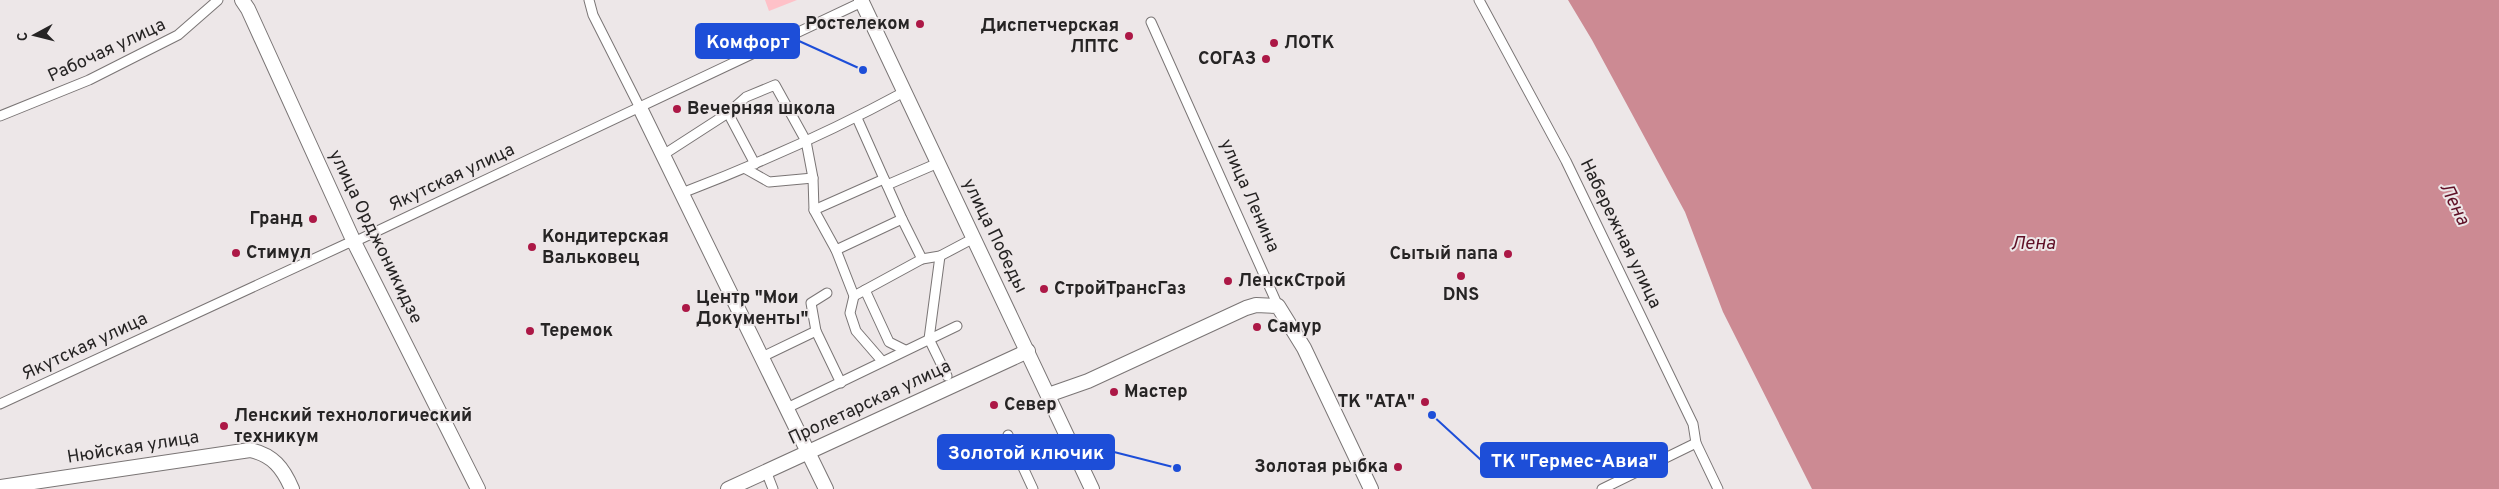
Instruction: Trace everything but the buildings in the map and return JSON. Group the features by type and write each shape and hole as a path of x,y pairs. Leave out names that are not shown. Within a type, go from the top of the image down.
{"main road":[{"name":"улица Орджоникидзе","path":"242,0 354,242 478,489"},
{"name":"улица Победы","path":"862,1 1092,489"},
{"path":"640,108 826,489"},
{"path":"1048,395 1088,381 1246,308 1256,305 1278,306"},
{"name":"улица Ленина","path":"1278,306 1304,348 1371,489"},
{"name":"Пролетарская улица","path":"728,489 1028,351"},
{"name":"Нюйская улица","path":"0,487 239,450 255,452 270,458 285,474 292,489"}],"street":[{"name":"Рабочая улица","path":"0,116 89,80 178,35 218,0"},
{"path":"589,0 593,15 640,108"},
{"name":"Набережная улица","path":"1480,0 1543,116 1613,254 1693,424 1696,443 1718,489"},
{"name":"Якутская улица","path":"0,404 346,244 354,242 640,108 862,1"},
{"name":"улица Ленина","path":"1150,22 1278,306"},
{"path":"663,155 728,113 746,97 775,85 806,141 813,178 814,210 836,250 854,296 850,314 856,331 882,362"},
{"path":"682,193 746,169 857,118 904,92"},
{"path":"728,113 755,164"},
{"path":"857,118 922,259"},
{"path":"814,210 938,163"},
{"path":"746,169 769,182 813,178"},
{"path":"836,250 902,219"},
{"path":"854,296 922,259 940,256 974,238"},
{"path":"940,256 929,339 947,376"},
{"path":"865,290 889,342 905,350"},
{"path":"827,293 811,302 816,331 841,383"},
{"path":"787,408 957,326"},
{"path":"762,357 816,331"},
{"path":"1008,435 1034,489"},
{"path":"1602,489 1696,443"},
{"path":"766,471 773,489"}],"shaded area":[{"path":"765,0 797,0 769,11"}],"water":[{"name":"Лена","path":"1568,0 2499,0 2499,489 1812,489 1723,312 1685,212 1592,40"}],"place":[{"name":"Ростелеком","path":"920,24"},
{"name":"Диспетчерская ЛПТС","path":"1129,36"},
{"name":"ЛОТК","path":"1274,43"},
{"name":"СОГАЗ","path":"1266,59"},
{"name":"Комфорт","path":"863,70"},
{"name":"Вечерняя школа","path":"677,109"},
{"name":"Гранд","path":"313,219"},
{"name":"Кондитерская Вальковец","path":"532,247"},
{"name":"Стимул","path":"236,253"},
{"name":"Сытый папа","path":"1508,254"},
{"name":"DNS","path":"1461,276"},
{"name":"ЛенскСтрой","path":"1228,281"},
{"name":"СтройТрансГаз","path":"1044,289"},
{"name":"Центр \"Мои Документы\"","path":"686,308"},
{"name":"Самур","path":"1257,327"},
{"name":"Теремок","path":"530,331"},
{"name":"Мастер","path":"1114,392"},
{"name":"ТК \"АТА\"","path":"1425,402"},
{"name":"Север","path":"994,405"},
{"name":"ТК \"Гермес-Авиа\"","path":"1432,415"},
{"name":"Ленский технологический техникум","path":"224,426"},
{"name":"Золотая рыбка","path":"1398,467"},
{"name":"Золотой ключик","path":"1177,468"}]}
